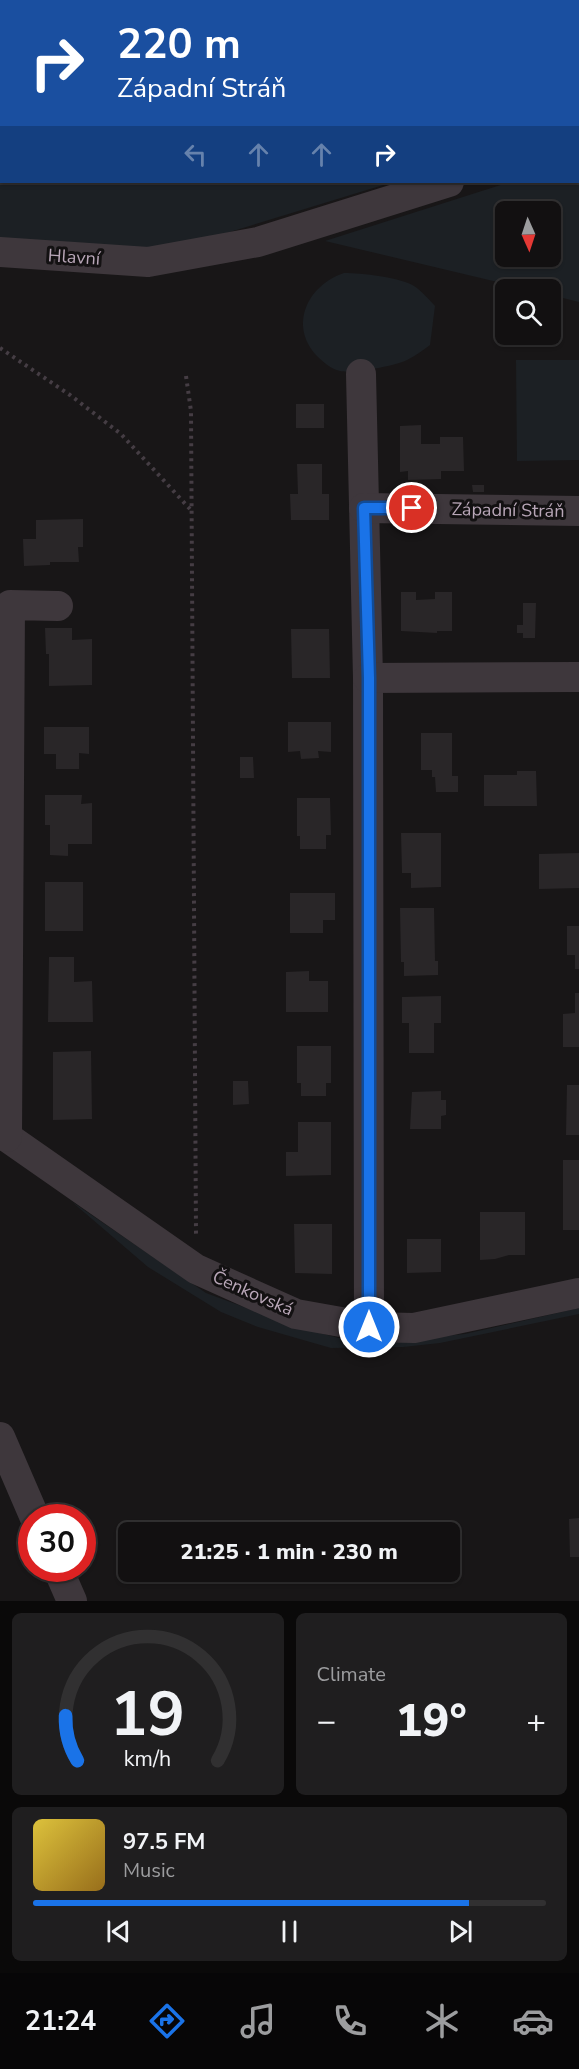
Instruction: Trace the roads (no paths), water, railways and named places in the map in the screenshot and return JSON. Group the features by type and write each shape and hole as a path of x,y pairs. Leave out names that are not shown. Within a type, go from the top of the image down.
{"street":[{"name":"Hlavní","path":"0,252 148,262 258,242 446,183"},
{"path":"361,374 369,678 369,1327"},
{"name":"Západní Stráň","path":"364,508 579,512"},
{"path":"3,1136 5,605 58,606"},
{"path":"369,678 579,677"},
{"name":"Čenkovská","path":"3,1136 196,1269 296,1314 369,1327 414,1328 579,1293"},
{"path":"4,1455 29,1504"},
{"path":"64,1582 72,1601"}]}
